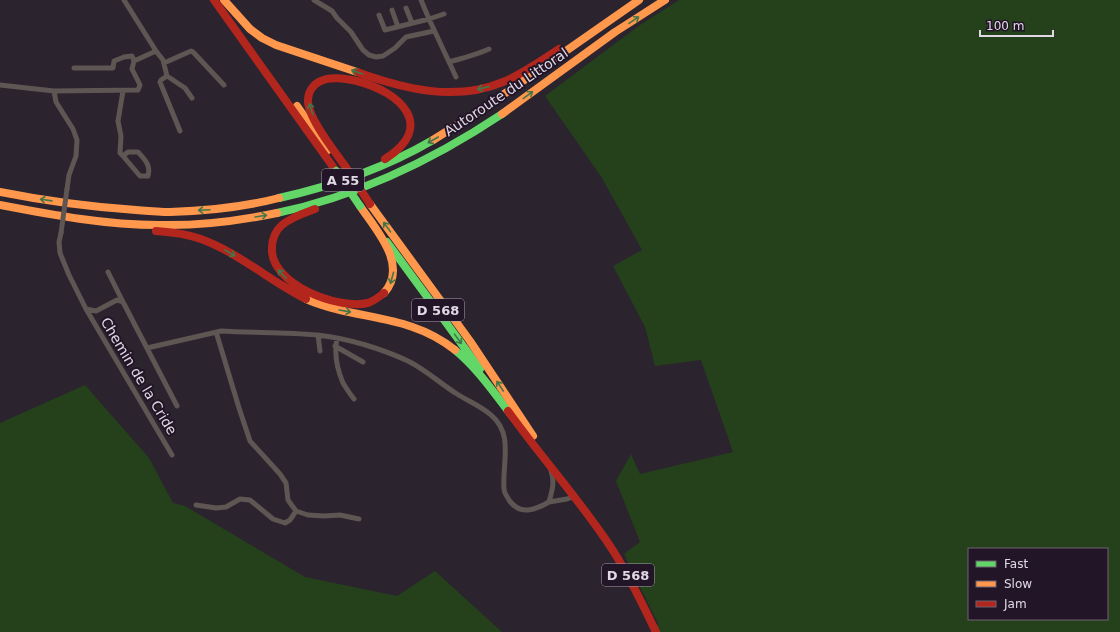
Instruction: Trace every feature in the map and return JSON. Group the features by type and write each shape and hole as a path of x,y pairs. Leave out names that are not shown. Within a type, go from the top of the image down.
{"main road":[{"name":"D 568","path":"214,0 341,169 371,206 470,341 530,432 628,574 656,632"},
{"name":"D 568","path":"220,0 341,169 360,206 478,365 512,416 570,490"},
{"path":"224,0 250,29 262,38 276,45 387,82 427,92 452,93 485,88 507,80 639,0"},
{"name":"Autoroute du Littoral","path":"0,192 110,209 169,212 257,203 322,187 364,173 398,158 468,119 639,0"},
{"name":"Autoroute du Littoral","path":"0,206 78,218 169,226 219,222 277,214 319,203 364,188 403,171 446,148 496,118 608,38 665,0"},
{"path":"227,207 278,196 335,180 376,164 402,148 411,129 410,118 398,100 386,92 372,86 350,79 330,78 316,84 311,90 308,100 317,125 341,169"},
{"path":"360,206 384,243 391,258 394,273 389,286 378,298 367,303 354,304 320,297 300,287 280,272 275,265 271,252 277,231 283,224 317,208 343,200 403,175 457,145 496,118"},
{"path":"0,206 77,223 167,232 197,238 217,246 235,256 278,285 296,295 318,304 332,309 383,318 425,331 444,341 475,368 512,416"}],"street":[{"path":"124,0 163,60 167,76 185,88 192,98"},
{"path":"314,0 332,11 351,32 363,50 369,55 376,57 383,56 395,48 406,37 434,32"},
{"path":"421,0 434,32 456,77"},
{"path":"406,8 412,23"},
{"path":"392,10 398,27"},
{"path":"379,15 385,30 444,14"},
{"path":"449,62 489,49"},
{"path":"134,61 156,51"},
{"path":"164,63 191,51 224,85"},
{"path":"0,85 54,91 123,91 138,90 140,85 132,69 134,61 132,56 114,61 113,68 74,68"},
{"path":"167,76 160,82 180,131"},
{"name":"Chemin de la Cride","path":"54,91 56,102 73,129 77,140 76,156 69,175 59,242 60,253 86,309 172,455"},
{"path":"123,91 118,121 121,136 120,153 140,176 148,176 150,170 145,160 138,152 128,152 123,156"},
{"path":"108,272 122,302"},
{"name":"Chemin de la Cride","path":"86,309 96,311 117,300 122,302 177,406"},
{"path":"147,348 220,331 318,335 360,344 411,363 457,394 491,414 501,427 505,439 504,491 511,503 523,510 537,509 549,502 567,499 570,490 557,485 553,489"},
{"path":"217,332 250,442 280,474 286,483 288,500 296,511 308,515 340,515 359,520"},
{"path":"318,335 320,351"},
{"path":"337,338 336,359 343,383 354,399"},
{"path":"336,346 363,362"},
{"path":"549,502 553,489 554,477 550,466"},
{"path":"196,505 216,508 226,507 240,499 250,500 274,519 285,522 290,520 296,511"}],"green space":[{"path":"679,0 1120,0 1120,632 650,632 658,624 624,554 640,542 616,481 631,454 640,474 733,452 701,360 655,366 645,327 613,266 642,250 602,178 545,96 640,25"},
{"path":"85,385 149,458 173,503 185,506 305,577 397,596 435,571 502,632 0,632 0,423"}],"traffic: fast":[{"path":"277,213 337,197 394,174 422,161 476,131 502,114"},
{"path":"279,198 319,188 358,175 396,159 433,140"},
{"path":"336,171 360,206"},
{"path":"387,242 480,369"},
{"path":"455,350 478,373 512,416"}],"traffic: slow":[{"path":"224,0 250,29 262,38 276,45 357,72"},
{"path":"433,140 484,108 639,0"},
{"path":"502,114 615,32 665,0"},
{"path":"297,106 328,150"},
{"path":"0,192 51,201 119,209 166,212 225,208 279,198"},
{"path":"370,204 470,341 533,436"},
{"path":"0,205 79,219 139,225 204,224 233,221 277,213"},
{"path":"360,206 381,237 392,259 393,271 391,282 384,293"},
{"path":"306,299 344,311 401,323 437,338 455,350"}],"traffic: jam":[{"path":"214,0 336,171"},
{"path":"357,72 393,84 411,88 448,92 467,91 485,88 510,79 532,67 559,49"},
{"path":"345,166 322,134 312,116 309,107 309,94 318,82 325,79 348,79 373,86 387,93 407,112 410,123 409,134 400,147 385,159"},
{"path":"345,166 370,204"},
{"path":"315,209 289,220 276,232 272,247 274,260 282,272 293,283 308,292 340,302 355,304 368,303 384,293"},
{"path":"156,231 190,236 215,245 241,259 306,299"},
{"path":"508,411 586,512 617,556 656,632"}]}
